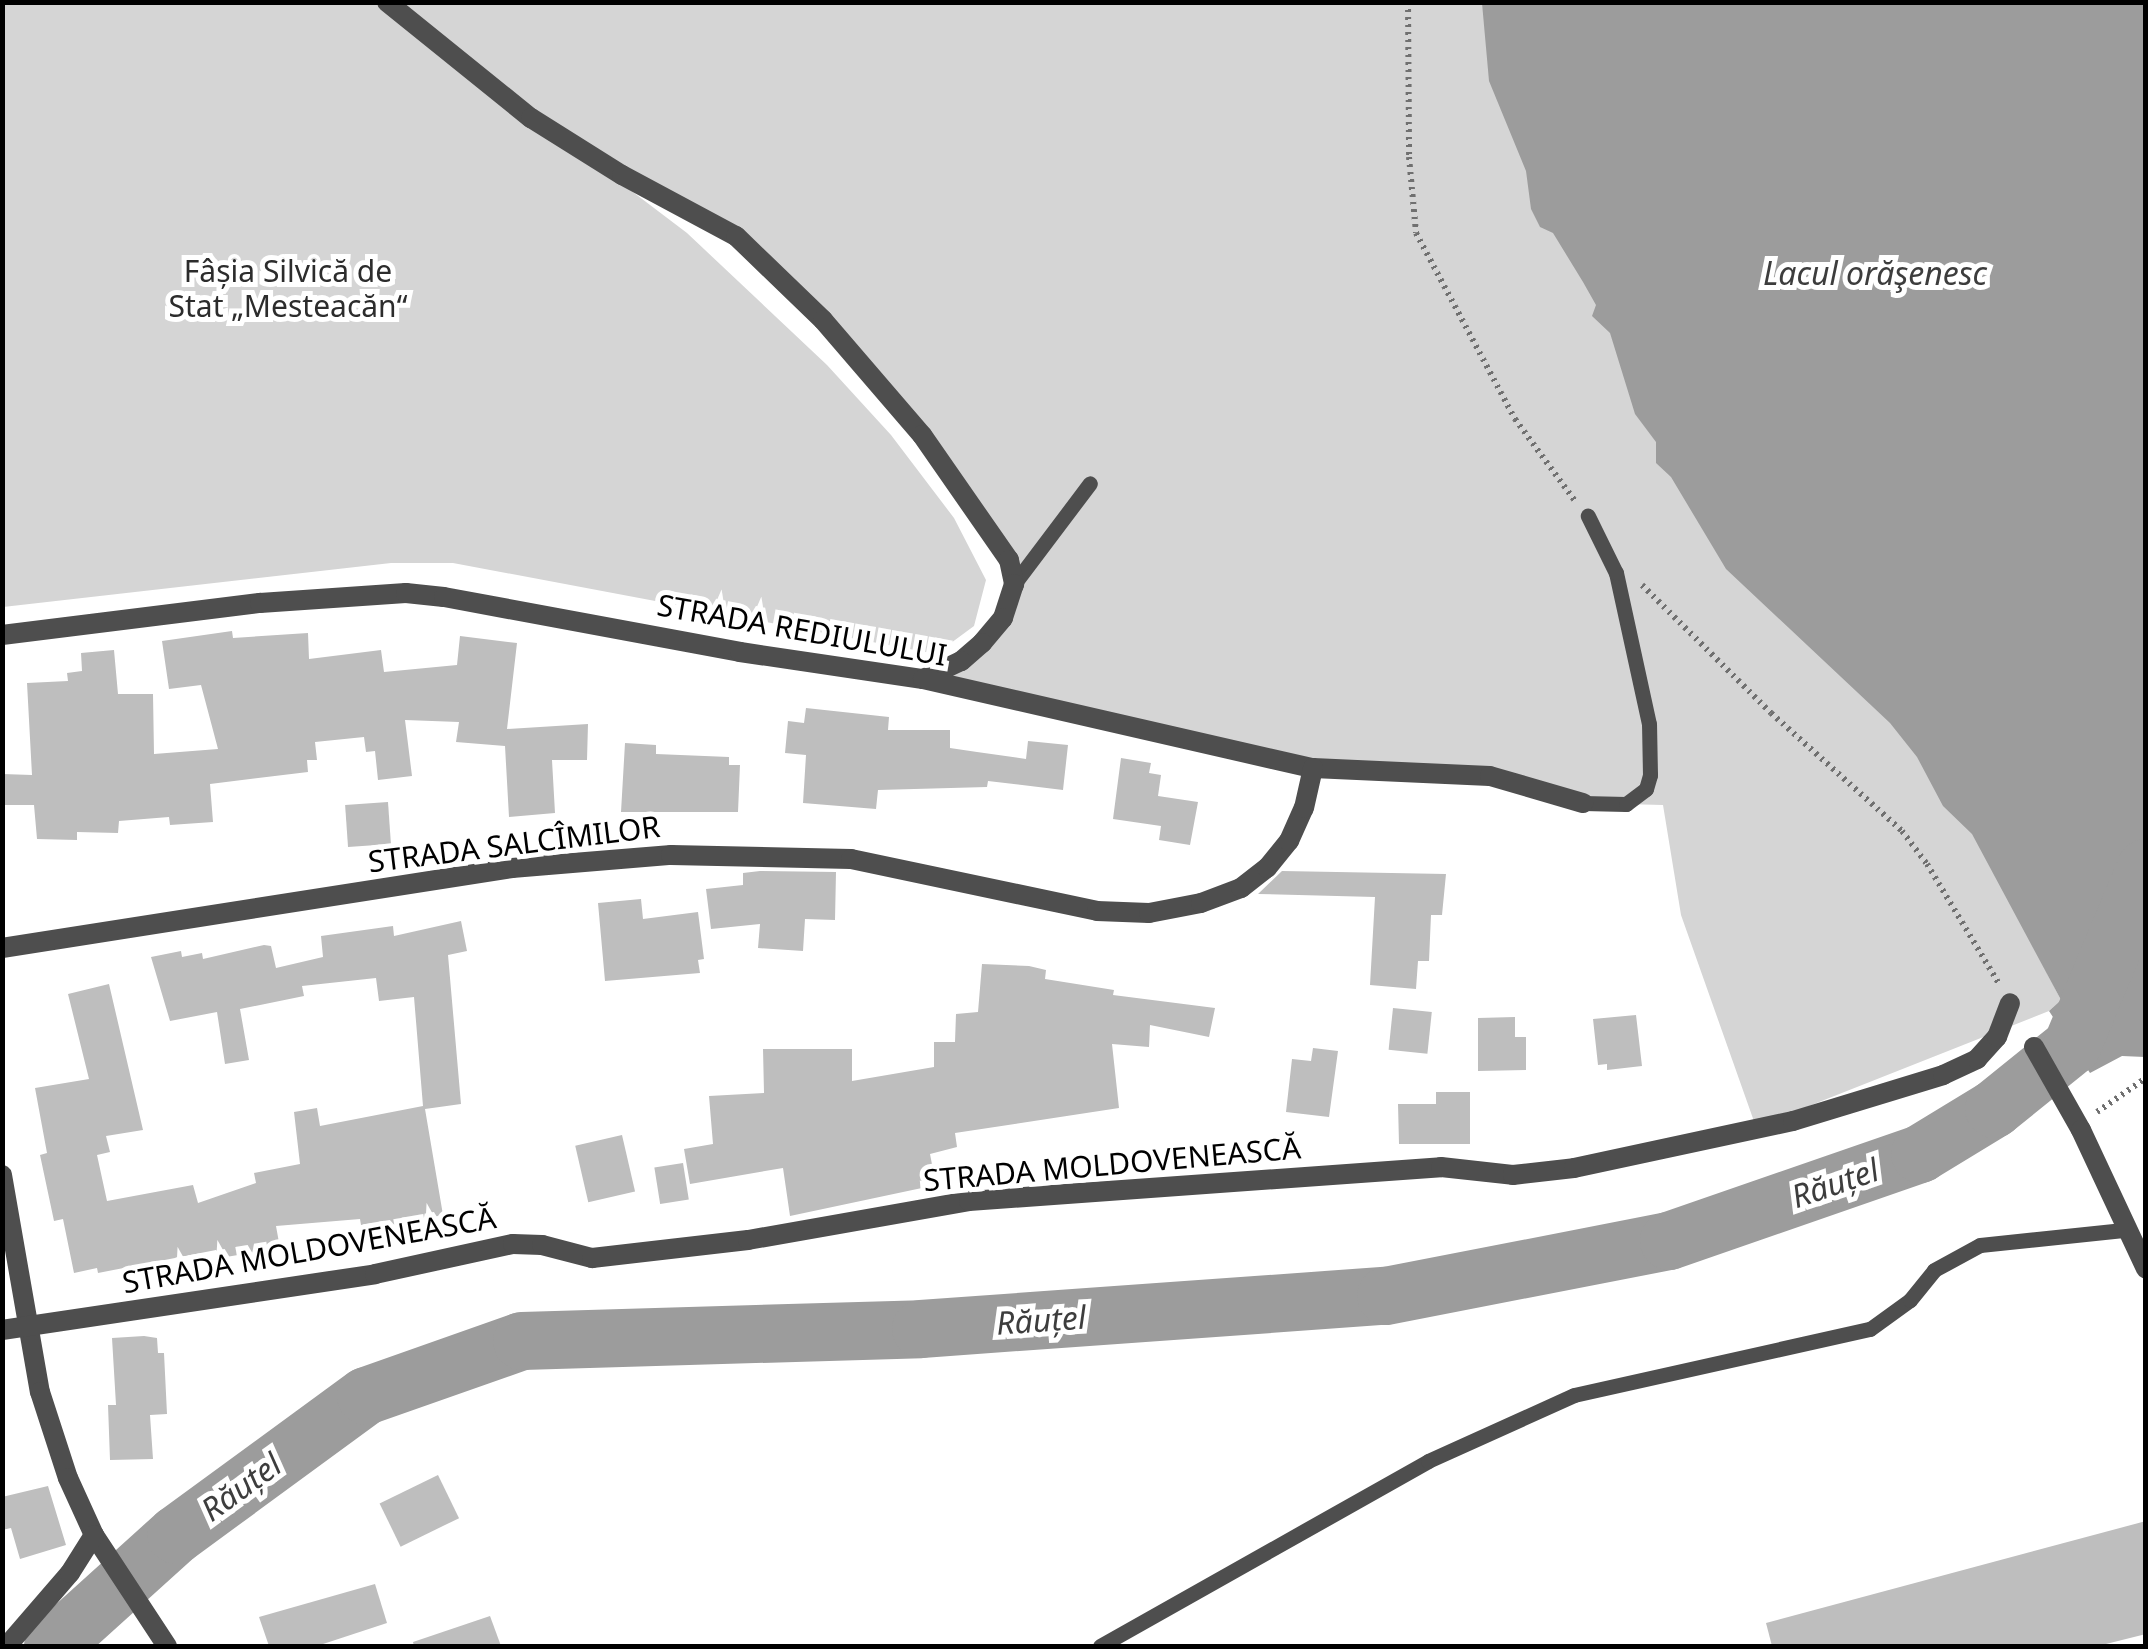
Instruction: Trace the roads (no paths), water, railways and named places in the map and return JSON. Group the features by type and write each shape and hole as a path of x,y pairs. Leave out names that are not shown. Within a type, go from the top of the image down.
{"street":[{"path":"387,2 531,118 622,175 736,236 779,274 922,435 1004,550 1014,584 1002,618 982,643 961,661 922,680"},
{"name":"STRADA REDIULULUI","path":"2,635 260,604 406,594 922,680 1314,768 1490,776 1584,803"},
{"name":"STRADA SALCÎMILOR","path":"2,948 512,868 671,855 851,860 1097,912 1149,913 1201,903 1241,888 1267,868 1289,841 1304,808 1314,768"},
{"name":"STRADA MOLDOVENEASCĂ","path":"2,1330 375,1274 513,1244 592,1258 748,1240 968,1201 1441,1167 1513,1175 1574,1168 1793,1121 1943,1075 1977,1059 1997,1037 2010,1003"},
{"path":"2034,1047 2066,1102 2146,1269"},
{"path":"2,1175 40,1392 68,1478 99,1541 167,1646"},
{"path":"7,1646 99,1541"}],"lane":[{"path":"1014,584 1090,484"},
{"path":"1584,803 1626,804 1646,789 1650,775 1649,724 1616,573 1588,516"},
{"path":"1100,1646 1428,1461 1574,1395 1870,1329 1910,1300 1934,1270 1980,1245 2124,1230"}],"water":[{"name":"Lacul orăşenesc","path":"1482,3 2145,3 2145,1057 2122,1056 2090,1073 2049,1011 2061,1000 1972,834 1943,806 1917,757 1890,723 1726,569 1671,477 1656,463 1656,442 1635,414 1610,333 1592,316 1596,305 1583,282 1553,233 1540,227 1531,209 1526,171 1489,81"}],"waterway":[{"name":"Răuțel","path":"53,1646 176,1535 366,1396 522,1341 921,1329 1386,1296 1669,1241 1920,1154 1994,1109 2072,1046 2146,868"}],"park label":[{"name":"Fâșia Silvică de Stat „Mesteacăn“","path":"288,288"}]}
